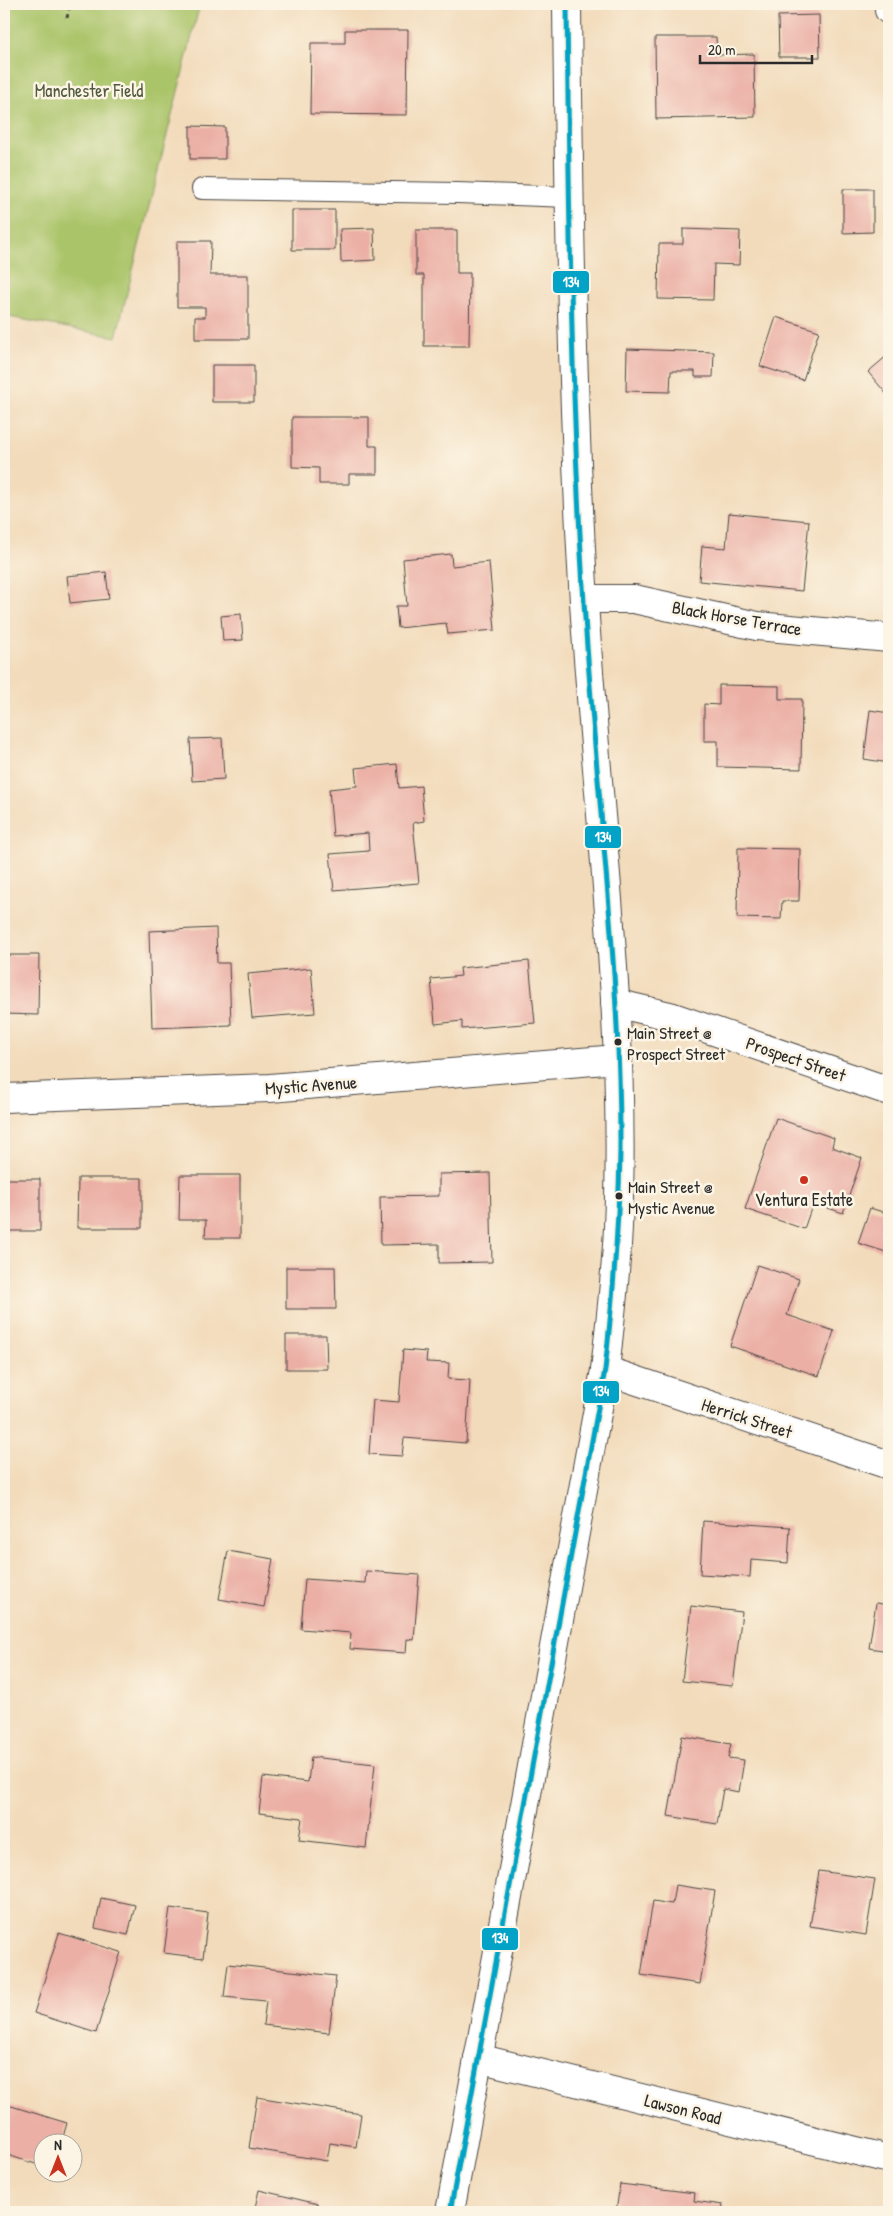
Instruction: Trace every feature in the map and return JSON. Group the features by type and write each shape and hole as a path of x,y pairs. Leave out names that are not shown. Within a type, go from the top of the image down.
{"main road":[{"path":"450,2212 605,1370 618,1227 615,1003 584,599 573,371 567,4"},
{"path":"889,4 889,10"},
{"name":"Black Horse Terrace","path":"584,599 634,599 756,626 889,638"},
{"name":"Prospect Street","path":"615,1003 670,1016 889,1091"},
{"name":"Mystic Avenue","path":"4,1098 270,1088 617,1059"},
{"name":"Herrick Street","path":"605,1370 889,1465"},
{"name":"Lawson Road","path":"478,2058 889,2159"}],"lane":[{"path":"202,189 569,197"}],"path":[{"path":"67,18 70,4"},
{"path":"149,8 154,4"}],"green space":[{"name":"Manchester Field","path":"4,4 200,4 116,337 4,316"}],"building":[{"path":"819,15 820,57 779,57 778,16"},
{"path":"345,30 408,30 407,115 310,114 311,43 345,43"},
{"path":"655,37 716,37 717,55 754,54 755,117 656,119"},
{"path":"190,126 225,127 225,159 190,159"},
{"path":"843,189 873,189 873,232 843,233"},
{"path":"292,210 335,210 335,250 292,250"},
{"path":"374,228 375,260 341,262 340,229"},
{"path":"683,229 740,231 739,265 714,264 713,300 658,299 659,244 683,244"},
{"path":"416,230 457,230 457,273 470,273 469,346 424,346 424,275 416,275"},
{"path":"177,241 211,241 210,275 248,275 248,339 195,339 195,317 205,317 205,307 177,307"},
{"path":"776,317 819,331 803,380 760,366"},
{"path":"627,349 714,352 713,377 695,377 695,371 671,371 670,392 626,391"},
{"path":"889,354 889,397 868,372"},
{"path":"212,365 254,365 254,402 212,402"},
{"path":"292,417 369,417 369,446 377,446 377,474 349,474 349,484 319,484 319,468 292,467"},
{"path":"729,513 809,521 802,591 699,581 702,546 726,548"},
{"path":"451,554 452,566 489,562 495,630 448,634 446,623 398,628 396,606 407,606 403,559"},
{"path":"106,572 109,599 70,603 67,576"},
{"path":"241,614 243,640 223,641 221,616"},
{"path":"719,685 779,686 779,699 802,699 801,769 718,767 718,741 704,741 704,704 719,705"},
{"path":"870,710 889,713 889,763 864,759"},
{"path":"222,738 224,779 192,781 190,739"},
{"path":"397,764 399,788 421,786 424,821 413,823 419,883 334,890 330,854 369,851 368,833 333,836 329,789 357,786 355,768"},
{"path":"738,848 800,849 799,901 782,901 781,919 737,918"},
{"path":"216,928 217,963 229,963 231,1025 152,1028 149,931"},
{"path":"4,955 39,955 38,1015 4,1014"},
{"path":"529,961 535,1023 462,1029 462,1021 435,1024 431,979 461,976 460,968"},
{"path":"311,968 315,1013 252,1018 248,974"},
{"name":"Ventura Estate","path":"776,1118 834,1138 832,1147 862,1158 843,1213 813,1203 804,1229 745,1209"},
{"path":"490,1173 492,1262 439,1263 439,1244 381,1245 380,1197 439,1196 439,1174"},
{"path":"180,1175 240,1175 240,1238 205,1238 206,1220 179,1220"},
{"path":"78,1178 142,1178 142,1228 77,1228"},
{"path":"4,1179 40,1179 40,1231 4,1231"},
{"path":"870,1208 889,1214 889,1253 858,1243"},
{"path":"757,1265 799,1279 787,1315 834,1331 819,1376 730,1346"},
{"path":"286,1267 335,1267 336,1309 286,1309"},
{"path":"286,1335 326,1335 327,1369 286,1369"},
{"path":"403,1350 427,1352 426,1362 449,1363 448,1379 470,1380 466,1443 404,1438 402,1456 369,1454 373,1400 399,1402"},
{"path":"703,1521 790,1527 788,1563 751,1560 750,1577 700,1574"},
{"path":"228,1551 273,1559 264,1607 219,1599"},
{"path":"366,1571 419,1575 414,1640 407,1639 406,1653 350,1649 351,1633 301,1629 305,1579 365,1583"},
{"path":"876,1603 889,1605 889,1651 869,1648"},
{"path":"691,1606 742,1612 733,1686 682,1681"},
{"path":"682,1736 731,1744 728,1758 744,1760 739,1792 723,1789 717,1824 668,1816"},
{"path":"311,1757 375,1764 366,1848 299,1840 302,1818 259,1813 263,1777 308,1782"},
{"path":"819,1871 875,1879 866,1935 810,1926"},
{"path":"675,1885 715,1891 700,1984 641,1975 653,1901 672,1904"},
{"path":"101,1898 135,1905 128,1935 95,1928"},
{"path":"170,1908 208,1913 203,1958 164,1953"},
{"path":"59,1933 121,1952 96,2033 34,2013"},
{"path":"228,1964 336,1976 329,2033 263,2025 266,2001 224,1997"},
{"path":"257,2097 361,2114 356,2147 330,2143 327,2161 249,2148"},
{"path":"8,2105 67,2123 64,2134 32,2134 32,2163 4,2154 4,2119"},
{"path":"620,2184 695,2193 694,2201 723,2205 722,2212 616,2212"},
{"path":"259,2190 318,2204 316,2212 254,2212"}],"transit line":[{"name":"134","path":"450,2212 605,1370 617,1233 620,1151 616,1013 584,602 576,453 567,4"}],"place":[{"name":"Main Street @ Prospect Street","path":"618,1042"},
{"name":"Ventura Estate","path":"804,1180"},
{"name":"Main Street @ Mystic Avenue","path":"619,1196"}]}
